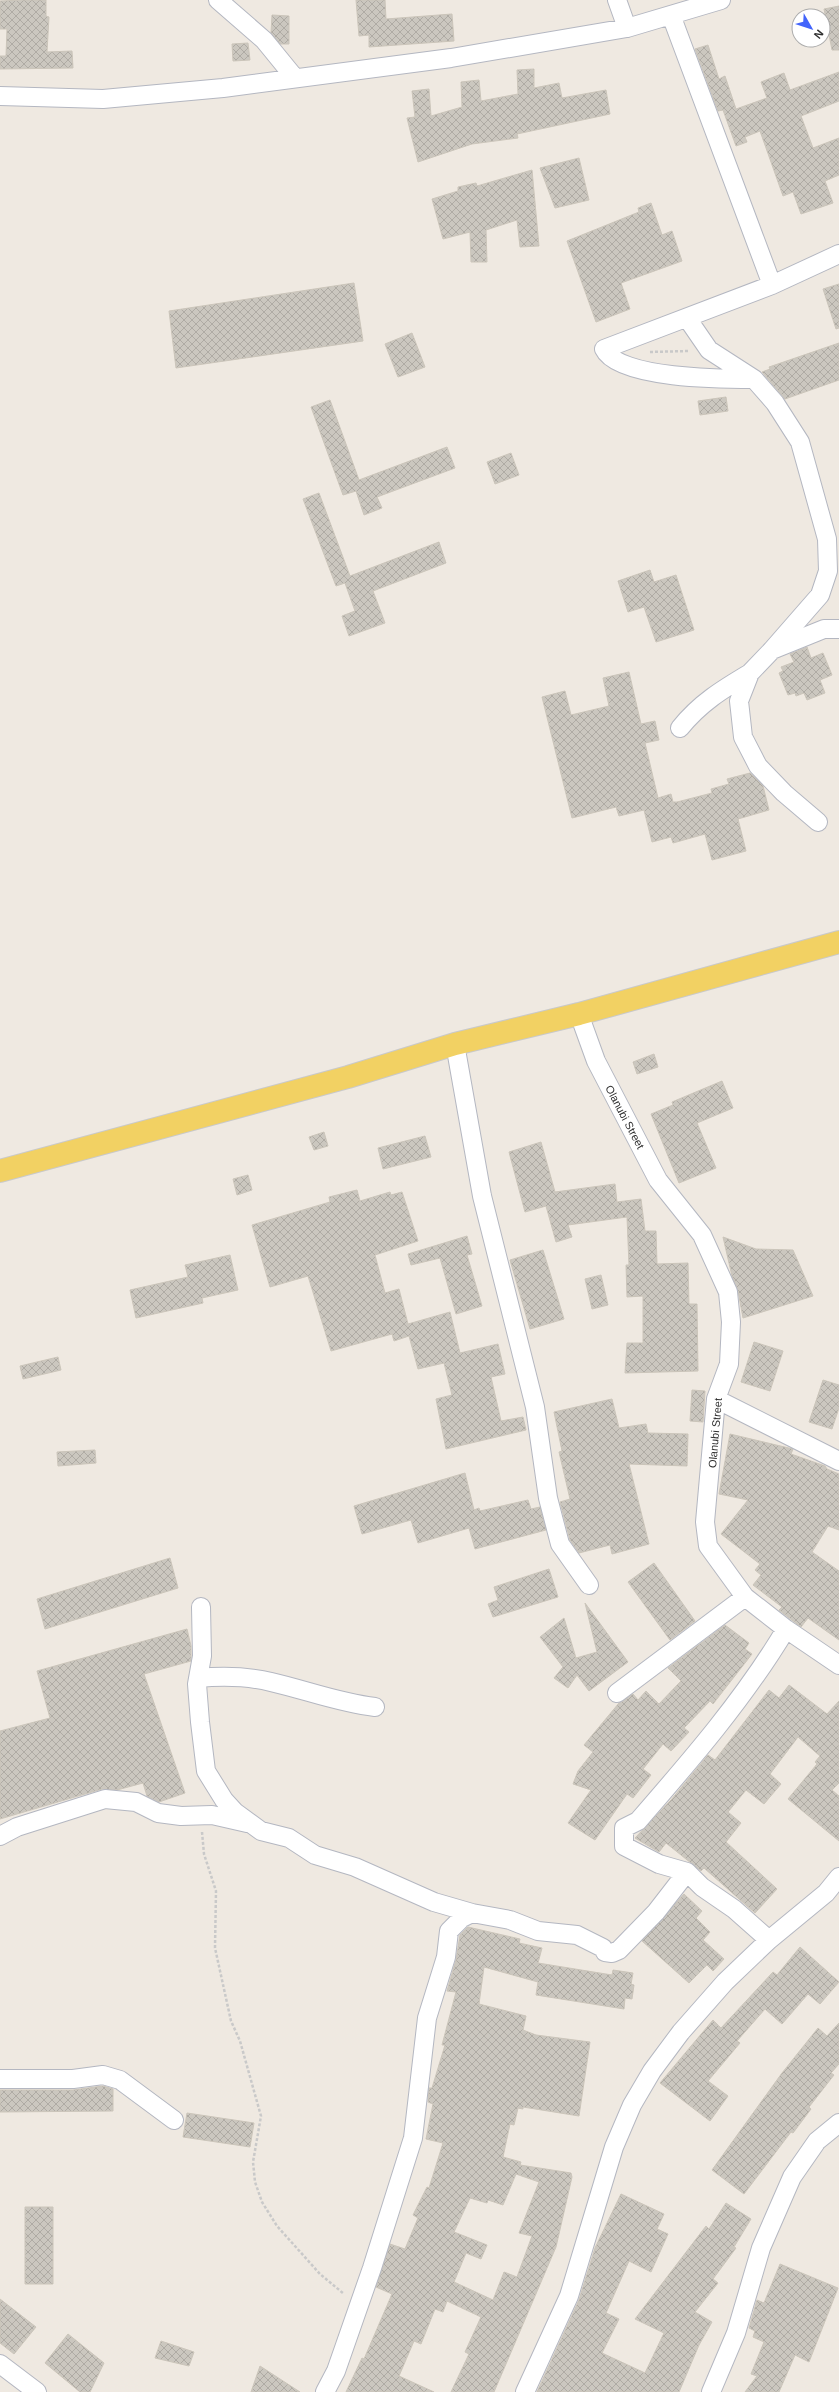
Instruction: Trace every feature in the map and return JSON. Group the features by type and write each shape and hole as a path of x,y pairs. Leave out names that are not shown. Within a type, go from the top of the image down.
{"main road":[{"path":"0,1171 348,1077 455,1044 579,1014 839,942"}],"street":[{"path":"218,0 264,40 295,78"},
{"path":"617,0 627,28"},
{"path":"0,96 103,99 295,78 451,58 627,28 721,0"},
{"path":"670,15 772,285"},
{"path":"754,379 682,377 622,363 612,359 604,349 772,285 839,254"},
{"path":"680,728 695,709 716,693 750,673 772,650 820,595 828,571 827,539 800,442 775,403 754,379 709,350 687,318"},
{"path":"772,650 824,629 839,628"},
{"path":"750,673 738,701 743,737 758,766 784,793 818,822"},
{"name":"Olanubi Street","path":"579,1014 596,1061 658,1180 702,1235 728,1292 731,1322 729,1364 716,1399 705,1522 708,1546 745,1597 786,1629 839,1665"},
{"path":"455,1044 482,1196 535,1407 548,1498 560,1544 588,1585"},
{"path":"716,1399 839,1461"},
{"path":"617,1693 745,1597"},
{"path":"201,1607 202,1656 198,1678 200,1722 206,1771 224,1800 260,1831 289,1838 315,1855 355,1866 434,1902 472,1913 510,1920 538,1931 577,1935 603,1948 605,1952 619,1950 656,1912 687,1872"},
{"path":"769,1940 734,1909 702,1887 687,1872 659,1864 624,1846 624,1828 638,1821 714,1731 767,1661 786,1629"},
{"path":"198,1678 239,1677 271,1682 347,1704 375,1707"},
{"path":"0,1836 17,1827 105,1799 136,1802 158,1813 181,1816 212,1815 252,1824"},
{"path":"525,2392 569,2296 614,2147 632,2105 652,2072 682,2032 725,1982 769,1940 826,1893 839,1877"},
{"path":"328,2391 359,2305 413,2138 427,2018 446,1957 449,1931 462,1918 472,1913"},
{"path":"0,2079 73,2079 103,2075 120,2080 174,2120"},
{"path":"711,2392 736,2333 761,2248 792,2176 817,2142 839,2122"},
{"path":"0,2364 37,2392"}],"path":[{"path":"646,353 709,350"},
{"path":"198,1815 203,1838 204,1854 216,1891 215,1948 231,2021 240,2041 261,2116 253,2162 257,2188 262,2202 277,2226 320,2274 359,2305"}],"building":[{"path":"46,0 46,16 49,17 47,52 72,51 73,68 0,69 0,56 6,56 7,29 0,29 0,1"},
{"path":"356,0 385,0 386,19 452,14 454,41 369,47 369,35 359,36"},
{"path":"839,6 839,50 832,50 831,8 829,8"},
{"path":"272,15 289,16 289,44 280,44 271,33"},
{"path":"248,43 250,60 233,61 232,44"},
{"path":"708,45 719,79 725,76 736,109 767,98 761,82 784,73 790,90 839,72 839,101 801,116 813,148 839,138 839,175 825,181 833,203 801,214 793,192 783,196 760,131 745,137 747,142 736,146 723,110 718,111 695,49"},
{"path":"534,69 534,88 559,83 562,98 606,90 610,114 517,134 518,138 472,144 418,162 407,118 415,117 412,91 429,89 431,116 462,107 461,82 479,80 481,101 518,94 517,70"},
{"path":"579,158 589,200 555,208 540,168"},
{"path":"532,170 539,246 520,247 517,220 486,230 487,262 471,262 470,232 443,239 432,199 458,191 458,187 476,183 477,186"},
{"path":"651,203 662,235 672,231 682,261 621,283 630,309 596,322 567,241 639,212 638,208"},
{"path":"354,283 363,341 176,368 169,311"},
{"path":"839,284 839,328 836,329 823,289"},
{"path":"412,333 425,367 398,377 385,344"},
{"path":"839,343 839,380 785,399 762,372 770,369 769,367"},
{"path":"726,397 728,411 700,415 698,401"},
{"path":"330,400 359,480 447,447 455,468 377,497 382,508 364,515 356,491 343,495 311,407"},
{"path":"511,453 519,475 495,484 487,462"},
{"path":"319,493 350,576 439,542 446,563 373,591 385,623 349,636 342,616 355,611 345,583 336,586 303,499"},
{"path":"650,570 654,582 676,575 694,630 656,642 644,607 628,612 618,581"},
{"path":"807,647 811,658 823,653 832,675 820,680 825,693 807,700 804,693 796,696 795,693 788,695 779,673 783,671 781,667 794,662 790,654"},
{"path":"629,672 641,724 655,721 659,740 645,743 658,798 671,794 673,802 677,802 712,793 711,789 729,784 727,779 750,773 763,786 769,810 738,819 746,851 712,860 705,834 673,843 671,837 652,842 644,810 619,816 616,807 572,818 542,697 565,691 571,715 609,706 603,678"},
{"path":"654,1054 658,1067 637,1074 633,1062"},
{"path":"722,1081 733,1108 697,1123 716,1168 679,1183 651,1114 673,1105 672,1102"},
{"path":"324,1132 328,1146 314,1150 309,1137"},
{"path":"425,1136 431,1157 383,1169 378,1148"},
{"path":"541,1142 555,1192 615,1184 617,1202 641,1199 645,1231 656,1231 657,1264 688,1263 689,1304 697,1304 698,1371 625,1373 627,1343 643,1343 643,1296 627,1297 626,1265 629,1265 627,1217 568,1225 572,1237 556,1242 546,1206 525,1212 509,1152"},
{"path":"248,1175 252,1190 237,1195 233,1179"},
{"path":"357,1190 360,1201 390,1192 391,1195 402,1192 418,1241 375,1255 385,1293 399,1289 408,1324 450,1312 460,1353 498,1344 505,1374 491,1377 501,1421 523,1417 526,1430 446,1449 436,1399 452,1395 444,1363 418,1369 409,1336 394,1341 392,1334 331,1351 308,1276 270,1287 252,1225 330,1202 329,1197"},
{"path":"467,1236 472,1254 467,1255 482,1306 456,1314 440,1258 411,1265 408,1254"},
{"path":"723,1237 756,1249 793,1250 813,1296 743,1318 738,1291 732,1276"},
{"path":"543,1250 564,1319 530,1329 510,1260"},
{"path":"230,1255 238,1290 202,1298 203,1303 136,1318 130,1290 188,1277 185,1265"},
{"path":"601,1275 608,1305 592,1309 585,1279"},
{"path":"754,1342 783,1351 770,1391 741,1382"},
{"path":"58,1357 61,1370 23,1379 20,1366"},
{"path":"823,1380 839,1385 839,1408 832,1429 809,1422"},
{"path":"692,1390 705,1391 703,1422 690,1421"},
{"path":"612,1399 619,1428 646,1424 648,1433 688,1434 687,1466 629,1464 649,1544 612,1554 610,1545 579,1553 570,1540 560,1502 570,1499 559,1452 562,1451 554,1412"},
{"path":"730,1434 793,1449 791,1454 825,1466 827,1469 839,1474 839,1530 828,1526 812,1552 839,1571 839,1640 808,1618 801,1627 779,1610 782,1607 753,1585 761,1575 755,1570 760,1564 721,1534 748,1500 719,1494"},
{"path":"95,1450 96,1463 58,1466 57,1452"},
{"path":"465,1473 474,1510 479,1508 480,1511 528,1500 531,1509 540,1507 546,1530 475,1549 469,1528 418,1543 411,1520 362,1534 354,1506"},
{"path":"170,1558 178,1588 45,1629 37,1599"},
{"path":"654,1563 695,1621 670,1640 628,1582"},
{"path":"549,1569 558,1597 493,1617 488,1604 498,1600 494,1587"},
{"path":"585,1603 628,1662 589,1691 577,1675 568,1688 554,1678 563,1667 540,1637 564,1618 576,1658 597,1652"},
{"path":"725,1625 749,1643 745,1649 752,1654 713,1704 710,1701 684,1728 689,1732 671,1751 663,1744 643,1769 651,1775 633,1798 627,1794 595,1840 568,1823 591,1790 573,1784 578,1771 593,1752 584,1745 619,1703 633,1694 638,1700 646,1691 659,1704 681,1681 668,1668"},
{"path":"187,1629 191,1646 191,1661 144,1674 185,1793 159,1802 147,1796 143,1783 117,1790 102,1789 0,1819 0,1731 50,1718 37,1671"},
{"path":"789,1685 827,1714 839,1701 839,1783 832,1790 839,1796 839,1841 788,1799 817,1764 815,1762 820,1756 798,1737 770,1774 781,1784 764,1804 746,1790 728,1812 741,1823 726,1842 777,1889 755,1913 704,1868 701,1871 666,1843 659,1852 635,1838 671,1800 708,1755 715,1760 769,1690 779,1698"},
{"path":"684,1894 702,1911 696,1918 710,1932 703,1940 724,1959 713,1971 707,1965 689,1983 642,1941"},
{"path":"468,1927 520,1939 519,1943 542,1948 538,1963 612,1975 613,1970 633,1973 631,1984 634,1985 632,1999 625,1998 624,2009 536,1995 538,1982 484,1967 479,2004 526,2016 523,2030 536,2035 590,2042 579,2116 523,2107 523,2109 518,2108 514,2125 510,2124 503,2157 521,2162 520,2165 571,2173 572,2177 556,2247 494,2392 451,2392 469,2354 465,2352 481,2317 447,2301 443,2312 435,2309 421,2344 414,2341 399,2376 434,2392 346,2392 362,2358 364,2359 392,2294 376,2287 390,2244 405,2249 418,2218 413,2215 427,2187 429,2188 443,2143 426,2139 433,2104 428,2102 429,2088 432,2088 445,2045 442,2045 456,1992 447,1991 456,1960 460,1935","holes":["516,2174 539,2182 519,2233 532,2236 517,2277 504,2272 493,2300 454,2282 466,2253 481,2259 487,2245 454,2232 470,2198 487,2203 488,2200 503,2205"]},
{"path":"800,1947 839,1982 820,2004 808,1994 782,2024 765,2009 737,2041 740,2043 708,2081 728,2096 710,2121 660,2083 713,2020 721,2028 773,1972 777,1975"},
{"path":"839,2023 839,2064 831,2073 834,2075 809,2107 811,2109 793,2133 791,2132 744,2194 712,2170 782,2073 818,2028 827,2036"},
{"path":"103,2086 113,2089 113,2111 0,2112 0,2090 73,2090"},
{"path":"187,2113 254,2123 250,2147 183,2137"},
{"path":"621,2194 664,2214 657,2229 668,2234 651,2272 629,2261 606,2313 619,2319 602,2353 645,2373 664,2333 635,2319 706,2226 709,2229 726,2203 751,2219 734,2247 736,2248 713,2279 718,2283 695,2312 712,2322 699,2345 679,2392 537,2392 579,2300 595,2248"},
{"path":"25,2207 53,2207 53,2284 25,2284"},
{"path":"780,2264 838,2288 809,2362 795,2355 779,2392 745,2392 757,2376 751,2374 764,2342 753,2337 755,2331 749,2328 757,2300 764,2303"},
{"path":"0,2299 36,2327 14,2354 0,2343"},
{"path":"68,2334 104,2363 90,2392 80,2392 45,2363"},
{"path":"161,2341 194,2352 189,2366 155,2358"},
{"path":"260,2366 300,2392 251,2392"}]}
